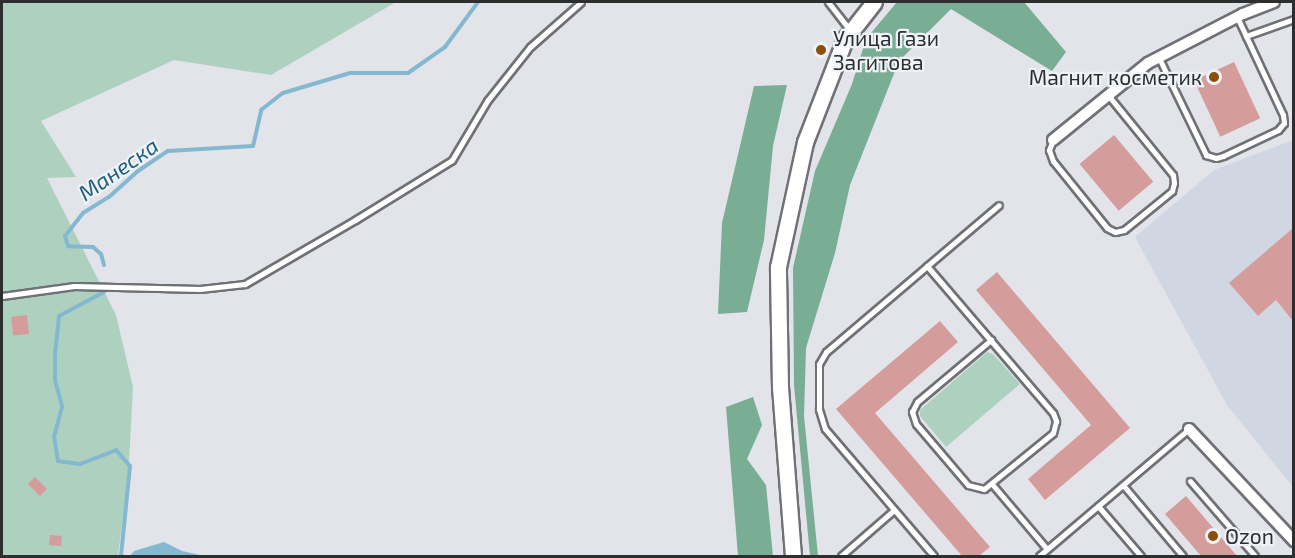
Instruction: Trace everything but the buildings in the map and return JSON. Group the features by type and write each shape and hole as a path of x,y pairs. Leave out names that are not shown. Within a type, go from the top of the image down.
{"main road":[{"path":"794,556 780,387 778,267 805,142 845,39 874,2"}],"street":[{"path":"1053,140 1108,95 1159,58 1237,17 1274,2"},
{"path":"1189,429 1293,541"}],"lane":[{"path":"2,296 74,286 200,289 245,284 452,160 488,102 530,47 581,2"},
{"path":"828,2 851,32"},
{"path":"1159,58 1204,153 1216,158 1278,130 1284,123 1283,115 1237,17"},
{"path":"1246,36 1293,19"},
{"path":"1053,140 1049,150 1053,161 1107,228 1115,232 1124,230 1172,191 1173,175 1108,95"},
{"path":"934,556 821,422 818,371 826,352 999,205"},
{"path":"927,266 991,340 1053,413 1056,425 1053,433 992,484 977,489 968,485 916,424 912,412 917,402 991,340"},
{"path":"1039,556 1189,429"},
{"path":"1190,481 1255,556"},
{"path":"992,484 1047,549"},
{"path":"1123,485 1183,556"},
{"path":"1098,506 1141,556"},
{"path":"841,556 894,510"}],"shaded area":[{"path":"1293,140 1293,487 1227,405 1135,237 1214,170"}],"green space":[{"path":"2,2 396,2 271,75 174,60 41,121 76,177 47,178 116,315 133,387 128,481 118,556 2,556"},
{"path":"897,2 1024,2 1066,52 1052,71 951,9 899,61 850,185 835,253 806,348 804,416 818,556 810,556 794,385 793,268 815,171 852,84 866,39"},
{"path":"787,85 773,146 764,240 747,312 718,314 722,223 754,86"},
{"path":"987,352 993,354 1020,384 946,447 920,416 920,410"},
{"path":"753,397 762,425 747,459 766,485 773,556 738,556 726,407"}],"water":[{"path":"164,542 182,551 204,556 130,556 134,551"}],"waterway":[{"name":"Манеска","path":"104,265 101,254 93,247 68,246 65,236 83,213 109,197 138,171 168,151 253,146 261,110 283,93 350,73 408,73 445,47 478,2"},
{"name":"Манеска","path":"104,292 59,316 55,380 62,407 54,436 58,461 80,464 116,450 130,466 121,556"}],"place":[{"name":"Улица Гази Загитова","path":"821,50"},
{"name":"Магнит косметик","path":"1214,77"},
{"name":"Ozon","path":"1213,536"}]}
